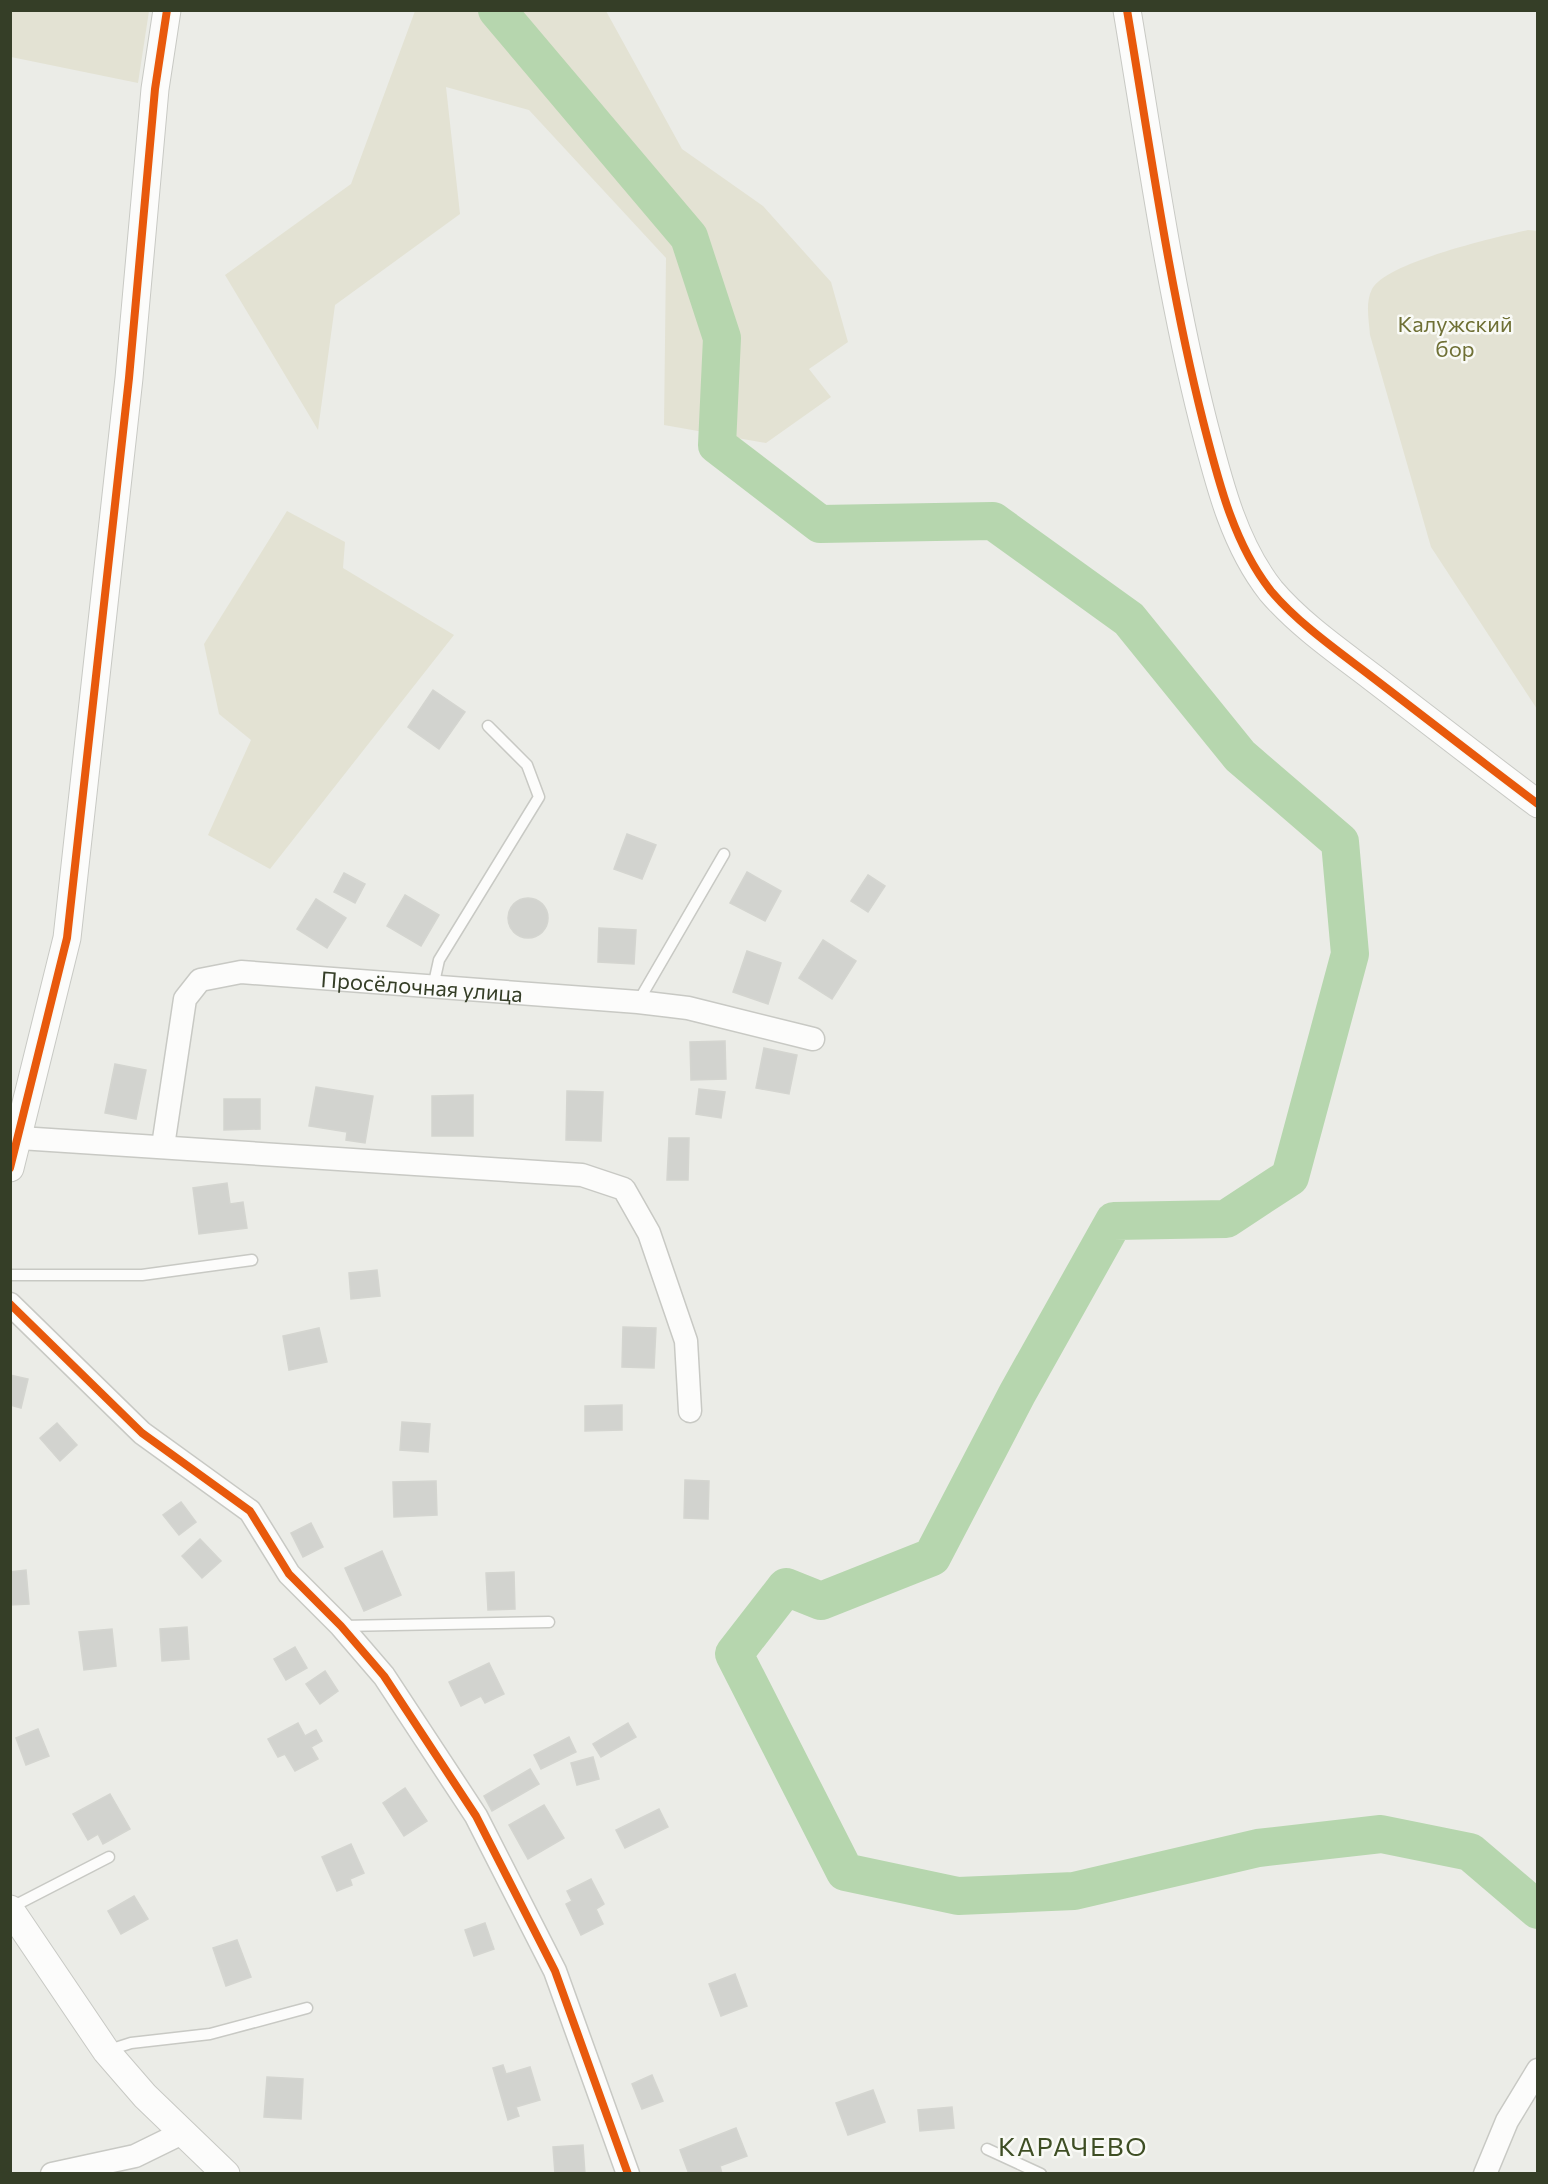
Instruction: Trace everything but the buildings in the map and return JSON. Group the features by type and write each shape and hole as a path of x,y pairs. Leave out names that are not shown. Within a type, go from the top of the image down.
{"street":[{"path":"10,1168 20,1138 67,938 129,378 155,89 167,10"},
{"path":"1127,10 1173,286 1191,372 1218,478 1237,531 1254,566 1272,592 1320,637 1538,804"},
{"name":"Просёлочная улица","path":"163,1146 185,999 200,980 241,972 638,1002 688,1008 813,1039"},
{"path":"20,1138 582,1175 624,1189 649,1233 686,1341 690,1411"},
{"path":"10,1304 142,1433 250,1511 290,1574 341,1626 384,1676 476,1816 555,1971 628,2174"},
{"path":"10,1908 106,2051 145,2096 226,2174"},
{"path":"1485,2174 1507,2121 1538,2070"},
{"path":"52,2174 135,2156 182,2133"}],"lane":[{"path":"433,987 439,960 539,797 526,765 488,726"},
{"path":"638,1002 724,854"},
{"path":"10,1275 142,1275 252,1260"},
{"path":"341,1626 549,1622"},
{"path":"10,1908 109,1857"},
{"path":"106,2051 131,2043 210,2034 307,2008"},
{"path":"987,2149 1041,2174"}],"green space":[{"path":"10,11 149,11 138,83 11,57"},
{"path":"415,11 606,11 682,149 763,206 831,282 848,342 809,369 831,397 766,443 664,425 666,258 529,110 446,87 460,214 335,305 318,430 225,275 351,184"},
{"name":"Калужский бор","path":"1528,230 1538,231 1537,709 1431,547 1370,335 1368,312 1372,289 1382,279 1398,269 1444,252"},
{"path":"287,511 345,542 343,568 454,635 270,869 208,835 251,740 219,714 204,644"}],"waterway":[{"path":"497,10 689,237 722,338 717,445 820,524 993,521 1129,619 1240,756 1340,842 1350,954 1290,1177 1226,1219 1114,1221 1017,1394 932,1557 821,1601 786,1587 734,1654 845,1872 958,1896 1074,1891 1258,1848 1381,1834 1470,1852 1538,1910"}],"cycle path":[{"path":"10,1168 67,938 129,378 155,89 167,10"},
{"path":"1127,10 1161,216 1191,370 1221,488 1246,552 1271,591 1306,626 1538,804"},
{"path":"10,1304 142,1433 250,1511 289,1574 341,1626 384,1676 476,1816 555,1971 628,2174"}],"district":[{"name":"КАРАЧЕВО","path":"1073,2145"}]}
